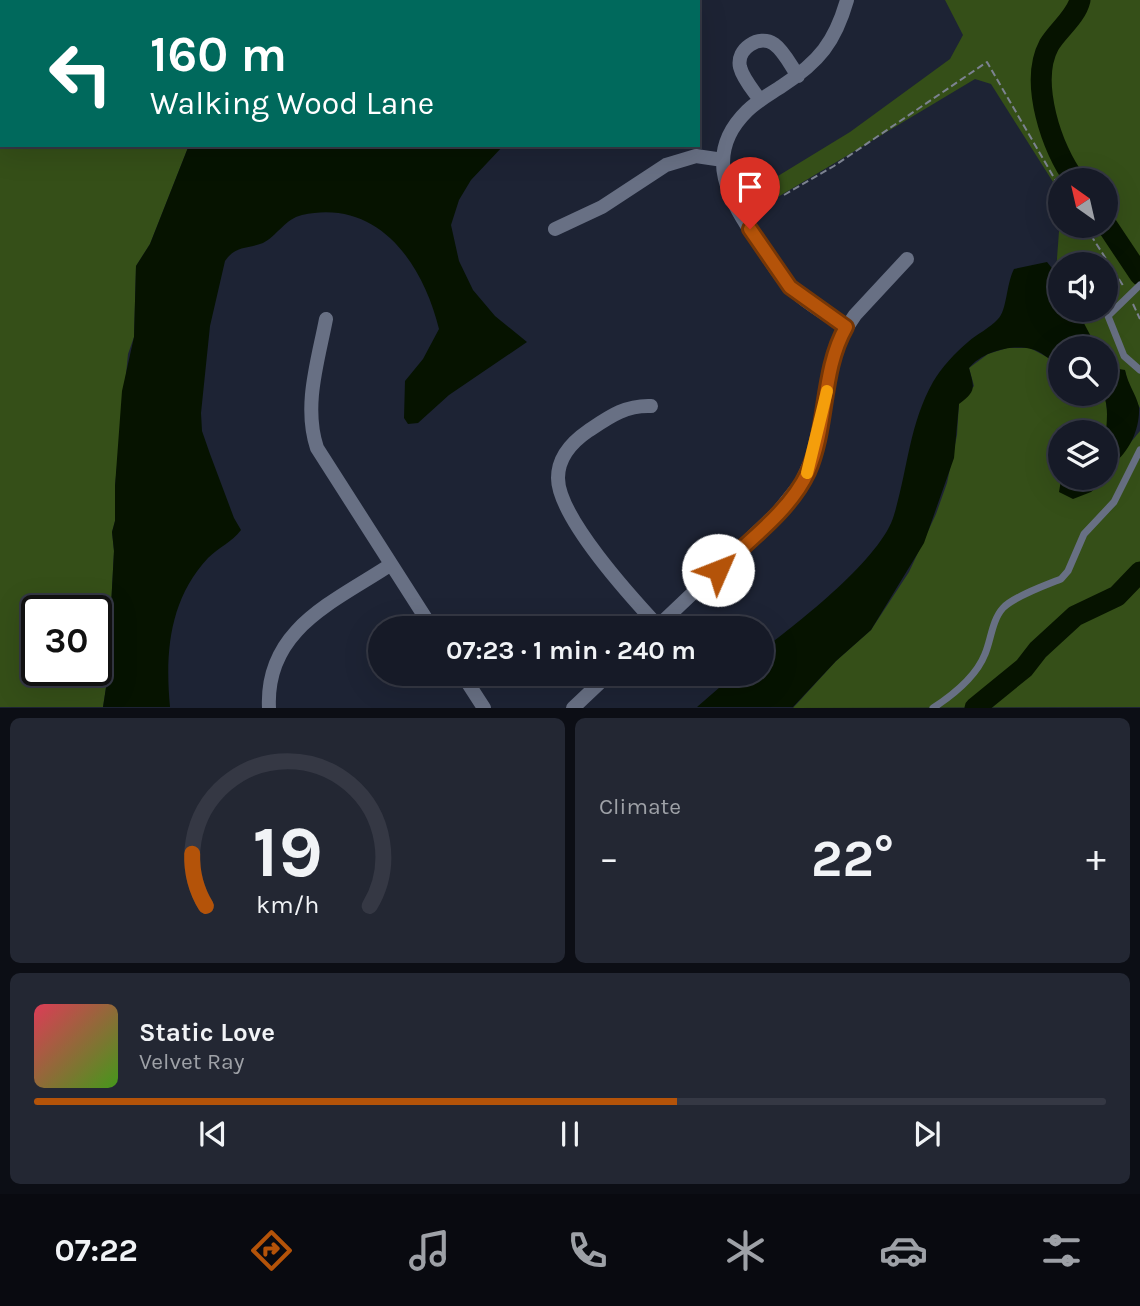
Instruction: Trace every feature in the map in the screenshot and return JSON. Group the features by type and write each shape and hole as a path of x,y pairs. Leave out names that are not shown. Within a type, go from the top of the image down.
{"street":[{"path":"846,327 806,300 790,287 777,271 730,198 723,160 735,127 747,111 798,76 828,47 837,32 847,0"},
{"path":"760,100 740,69 741,55 752,43 764,41 774,44 798,76"},
{"path":"555,229 602,207 666,165 696,156 723,160"},
{"path":"669,616 777,513 801,483 813,456 835,357 846,327 906,260"},
{"path":"326,319 312,395 313,435 326,465 424,616"},
{"path":"647,616 607,570 565,505 558,481 561,462 577,438 627,407 651,405"},
{"path":"269,708 272,669 294,630 390,565"},
{"path":"470,686 484,708"},
{"path":"573,708 596,686"}],"lane":[{"path":"1134,290 1109,313 1108,319 1124,356 1140,370"},
{"path":"933,708 947,699 985,656 993,628 1003,607 1060,579 1068,571 1084,534 1114,502 1140,450"}],"path":[{"path":"784,195 834,166 987,62 1048,168"},
{"path":"1094,238 1134,290 1140,319"}],"green space":[{"path":"945,0 1140,0 1140,408 1130,390 1125,371 1118,369 1118,336 1090,336 1082,322 1118,322 1118,252 1057,252 1059,238 1118,238 1118,168 1048,168 1048,174 991,84 975,79 756,210 750,193 850,132 950,59 963,35"},
{"path":"0,147 188,147 150,244 136,266 134,337 128,354 115,486 112,595 21,595 21,686 106,686 103,707 0,707"},
{"path":"1007,348 1030,348 1048,358 1048,406 1106,406 1108,420 1048,420 1048,490 1118,490 1118,458 1140,431 1140,707 793,708 836,661 871,630 909,572 947,483 957,435 959,403 974,386 969,368 988,354"}],"shaded area":[{"path":"188,147 502,147 471,180 459,200 451,225 459,261 473,290 495,316 527,342 449,395 418,423 408,424 404,418 405,381 423,359 439,329 422,281 393,241 375,226 354,216 329,212 302,215 263,243 238,250 225,261 210,326 201,413 202,431 234,518 241,530 208,558 185,591 172,628 168,667 170,707 103,707 106,686 112,686 112,532 115,521 122,391 134,337 136,266 150,244"},
{"path":"1047,262 1048,322 1083,322 1091,336 1048,336 1048,358 1035,350 1015,348 989,354 969,368 973,388 969,396 959,404 954,458 924,543 871,630 836,661 793,707 697,707 721,686 774,686 774,641 837,589 873,550 894,515 914,431 933,382 959,350 1001,315 1014,269"},
{"path":"1118,369 1125,370 1139,407 1138,423 1133,438 1118,460 1118,420 1107,420 1106,406 1118,406"},
{"path":"1059,490 1093,490 1073,499"}],"waterway":[{"path":"1067,168 1051,134 1042,96 1041,77 1043,60 1049,45 1075,12 1080,0"},
{"path":"1115,238 1140,275"},
{"path":"975,708 1024,668 1038,650 1075,616 1117,596 1140,572"}],"slow traffic":[{"path":"807,473 827,391"}],"route":[{"path":"718,570 777,513 808,472 835,357 846,327 790,287 750,229"}]}
